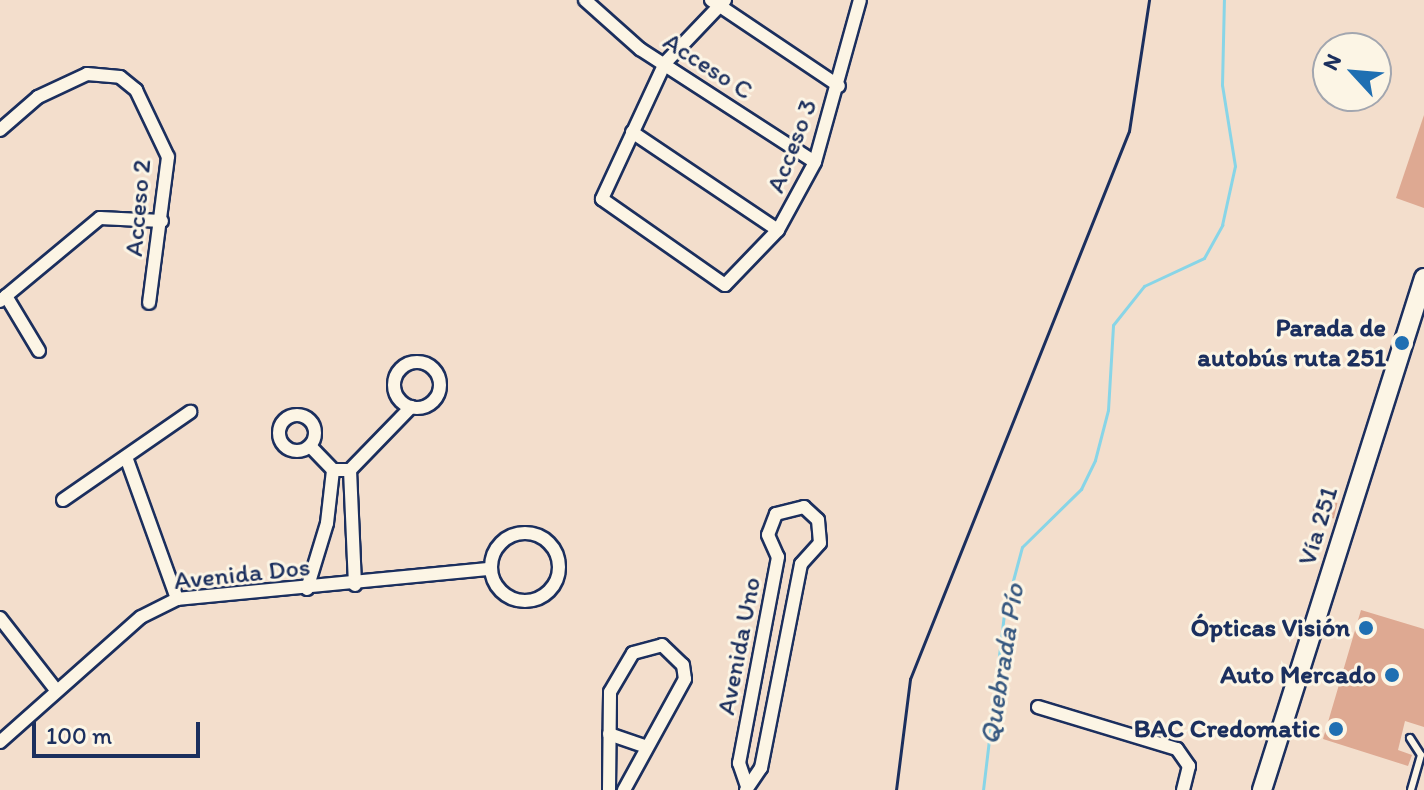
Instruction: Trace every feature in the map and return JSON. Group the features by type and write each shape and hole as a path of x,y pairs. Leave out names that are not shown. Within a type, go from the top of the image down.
{"main road":[{"name":"Vía 251","path":"1262,790 1424,278"}],"street":[{"name":"Acceso C","path":"585,0 665,63 815,162"},
{"name":"Acceso 3","path":"632,132 602,199 725,285 778,230 815,162 839,86 860,0"},
{"path":"778,230 632,132 665,63 718,2 839,86"},
{"name":"Acceso 2","path":"0,130 64,83 87,74 120,77 148,110 168,157 149,303"},
{"path":"39,351 3,299 100,218 162,221"},
{"path":"310,446 333,470 350,470 411,407"},
{"path":"63,500 190,412"},
{"path":"126,457 177,599"},
{"path":"307,589 326,529 333,470"},
{"path":"350,470 355,585"},
{"name":"Avenida Uno","path":"804,507 818,520 820,543 801,564 761,768 746,788 739,763 778,557 768,535 776,514 804,507"},
{"path":"326,529 352,528"},
{"path":"523,532 548,541 559,562 547,594 524,602 502,594 490,569 502,542 523,532"},
{"name":"Avenida Dos","path":"0,742 141,617 177,599 355,585 490,569"},
{"path":"0,618 56,690"},
{"path":"609,790 609,734 619,673 633,653 662,645 683,665 685,679 644,746 624,790"},
{"path":"1038,707 1177,749 1189,766 1183,790"},
{"path":"609,734 644,746"}],"lane":[{"path":"1410,738 1421,755 1411,790"}],"building":[{"path":"1424,115 1424,208 1396,198"},
{"path":"1316,498 1337,503 1334,519 1312,514"},
{"name":"Auto Mercado","path":"1361,610 1424,629 1424,727 1405,721 1398,750 1412,755 1408,766 1323,739"}],"waterway":[{"name":"Quebrada Pío","path":"983,790 1004,614 1022,547 1081,489 1095,460 1108,410 1113,325 1144,286 1204,258 1222,225 1235,166 1222,85 1224,0"}],"railway":[{"path":"896,790 910,679 1129,131 1149,0"}],"place":[{"name":"Parada de autobús ruta 251","path":"1402,343"},
{"name":"Ópticas Visión","path":"1366,628"},
{"name":"Auto Mercado","path":"1392,675"},
{"name":"BAC Credomatic","path":"1336,729"}]}
